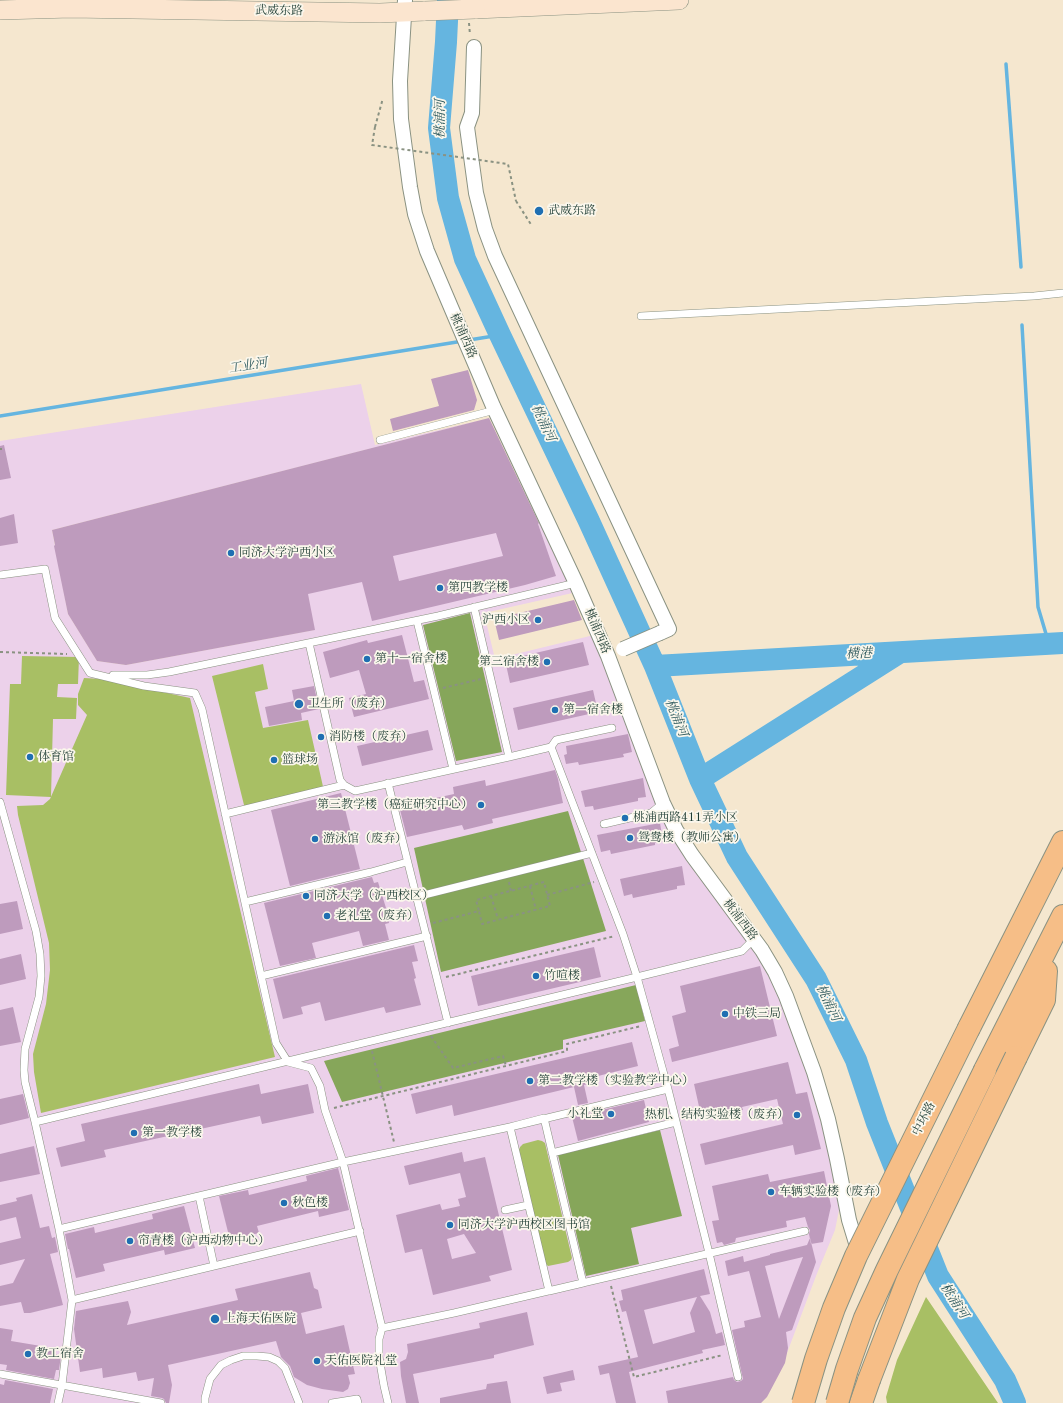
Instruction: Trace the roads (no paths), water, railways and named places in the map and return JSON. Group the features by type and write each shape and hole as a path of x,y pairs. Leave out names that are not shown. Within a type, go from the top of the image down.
{"highway":[{"name":"中环路","path":"803,1403 834,1308 859,1250 1063,842"},
{"path":"836,1403 865,1318 887,1270 985,1070 1063,916"},
{"path":"861,1403 908,1279 1044,1000 1046,971"}],"main road":[{"name":"武威东路","path":"0,10 71,8 405,6 425,11 679,0"}],"street":[{"name":"桃浦西路","path":"405,6 400,107 410,187 415,214 426,251 468,350 576,583 608,656 664,803 676,830 775,972 786,996 814,1072 828,1119 849,1220 856,1243"},
{"path":"474,47 472,113 467,126 476,193 485,230 495,256 669,629 608,656"}],"lane":[{"path":"641,316 1034,296 1063,293"},
{"path":"380,440 495,410"},
{"path":"0,574 45,569 55,618 90,673 144,686 195,693 202,709 276,1043 288,1062 310,1068 320,1086 325,1110 343,1162 382,1328 379,1339 379,1356 388,1403"},
{"path":"90,673 121,676 154,674 417,621 576,583"},
{"path":"474,608 509,757"},
{"path":"417,621 453,769"},
{"path":"309,643 340,780 344,785 356,791 551,747 556,740 612,728"},
{"path":"551,747 623,934 637,977 668,1089 738,1377"},
{"path":"388,783 448,1022"},
{"path":"225,814 344,785"},
{"path":"0,802 36,931 40,954 41,976 39,997 25,1049 24,1070 25,1082 59,1229 72,1300 62,1385 58,1403"},
{"path":"604,824 651,813 664,803"},
{"path":"416,897 592,853"},
{"path":"245,902 407,862"},
{"path":"261,976 427,936"},
{"path":"35,1122 637,977 757,946"},
{"path":"59,1229 343,1162 397,1152 510,1127 668,1089"},
{"path":"544,1118 583,1283"},
{"path":"552,1153 676,1122"},
{"path":"510,1127 549,1291"},
{"path":"198,1196 214,1266"},
{"path":"505,1210 528,1205"},
{"path":"382,1328 454,1313 804,1231"},
{"path":"72,1300 360,1232"},
{"path":"205,1403 210,1379 221,1365 244,1356 270,1357 278,1361 285,1368 300,1403"},
{"path":"0,1374 161,1403"},
{"path":"332,1403 357,1398 358,1403"}],"waterway":[{"name":"桃浦河","path":"448,0 439,128 448,198 465,259 588,519 655,666 700,779 737,857 816,979 856,1060 877,1123 938,1276 1005,1380 1015,1403"},
{"path":"1006,64 1021,267"},
{"path":"1022,325 1038,607 1049,644"},
{"name":"工业河","path":"469,340 500,335"},
{"name":"工业河","path":"0,416 463,341"},
{"name":"横港","path":"655,666 1063,643"},
{"path":"700,779 899,653"}],"place":[{"name":"武威东路","path":"539,211"},
{"name":"同济大学沪西小区","path":"231,553"},
{"name":"第四教学楼","path":"440,588"},
{"name":"沪西小区","path":"538,620"},
{"name":"第十一宿舍楼","path":"367,659"},
{"name":"第三宿舍楼","path":"547,662"},
{"name":"卫生所（废弃）","path":"299,704"},
{"name":"第一宿舍楼","path":"555,710"},
{"name":"消防楼（废弃）","path":"321,737"},
{"name":"体育馆","path":"30,757"},
{"name":"篮球场","path":"274,760"},
{"name":"第三教学楼（癌症研究中心）","path":"481,805"},
{"name":"桃浦西路411弄小区","path":"625,818"},
{"name":"鸳鸯楼（教师公寓）","path":"630,838"},
{"name":"游泳馆（废弃）","path":"315,839"},
{"name":"同济大学（沪西校区）","path":"306,896"},
{"name":"老礼堂（废弃）","path":"327,916"},
{"name":"竹喧楼","path":"536,976"},
{"name":"中铁三局","path":"725,1014"},
{"name":"第二教学楼（实验教学中心）","path":"530,1081"},
{"name":"小礼堂","path":"611,1114"},
{"name":"热机、结构实验楼（废弃）","path":"797,1115"},
{"name":"第一教学楼","path":"134,1133"},
{"name":"车辆实验楼（废弃）","path":"771,1192"},
{"name":"秋色楼","path":"284,1203"},
{"name":"同济大学沪西校区图书馆","path":"450,1225"},
{"name":"帘青楼（沪西动物中心）","path":"130,1241"},
{"name":"上海天佑医院","path":"215,1319"},
{"name":"教工宿舍","path":"28,1354"},
{"name":"天佑医院礼堂","path":"317,1361"}]}
